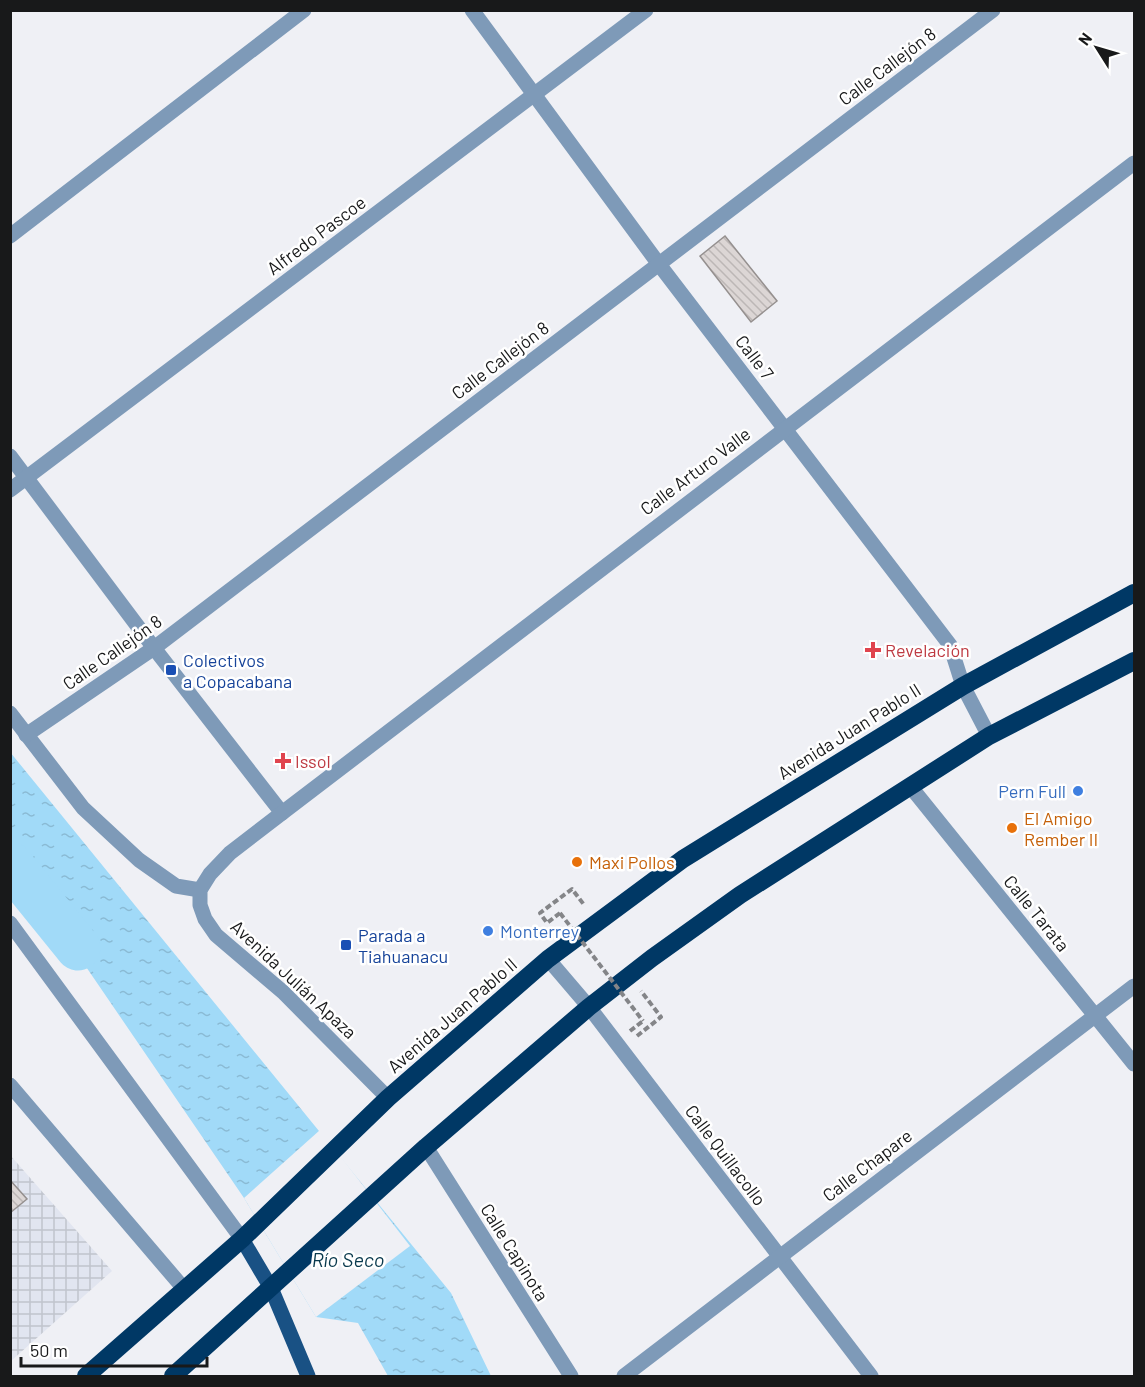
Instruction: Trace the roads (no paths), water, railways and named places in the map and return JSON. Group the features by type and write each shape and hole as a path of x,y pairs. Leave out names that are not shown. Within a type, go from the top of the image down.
{"highway":[{"name":"Avenida Juan Pablo II","path":"86,1377 242,1239 388,1098 548,959 683,859 963,686 1134,593"},
{"path":"173,1377 426,1147 589,1007 630,976 740,895 989,736 1134,661"}],"main road":[{"path":"242,1239 271,1288 308,1377"}],"street":[{"path":"10,236 304,10"},
{"name":"Calle 7","path":"472,10 658,263 950,645 963,686 989,736"},
{"name":"Alfredo Pascoe","path":"10,490 646,10"},
{"name":"Calle Callejón 8","path":"26,735 154,648 993,10"},
{"name":"Calle Arturo Valle","path":"282,813 1134,163"},
{"path":"10,456 154,648 282,813 230,853 210,874 200,891 177,886 139,860 83,808 10,713"},
{"name":"Calle Tarata","path":"910,786 1134,1064"},
{"name":"Avenida Julián Apaza","path":"200,891 203,912 216,935 283,992 388,1098"},
{"path":"10,923 242,1239"},
{"name":"Calle Quillacollo","path":"548,959 589,1007 871,1377"},
{"name":"Calle Chapare","path":"624,1377 1134,986"},
{"path":"10,1085 185,1290"},
{"name":"Calle Capinota","path":"426,1147 571,1377"}],"water":[{"name":"Río Seco","path":"10,752 451,1293 491,1376 388,1376 358,1323 316,1317 244,1198 11,857"}],"waterway":[{"name":"Río Seco","path":"10,864 78,948"}],"place":[{"name":"Revelación","path":"873,650"},
{"name":"Colectivos a Copacabana","path":"171,670"},
{"name":"Issol","path":"283,761"},
{"name":"Pern Full","path":"1078,791"},
{"name":"El Amigo Rember II","path":"1012,828"},
{"name":"Maxi Pollos","path":"577,862"},
{"name":"Monterrey","path":"488,931"},
{"name":"Parada a Tiahuanacu","path":"346,945"}]}
